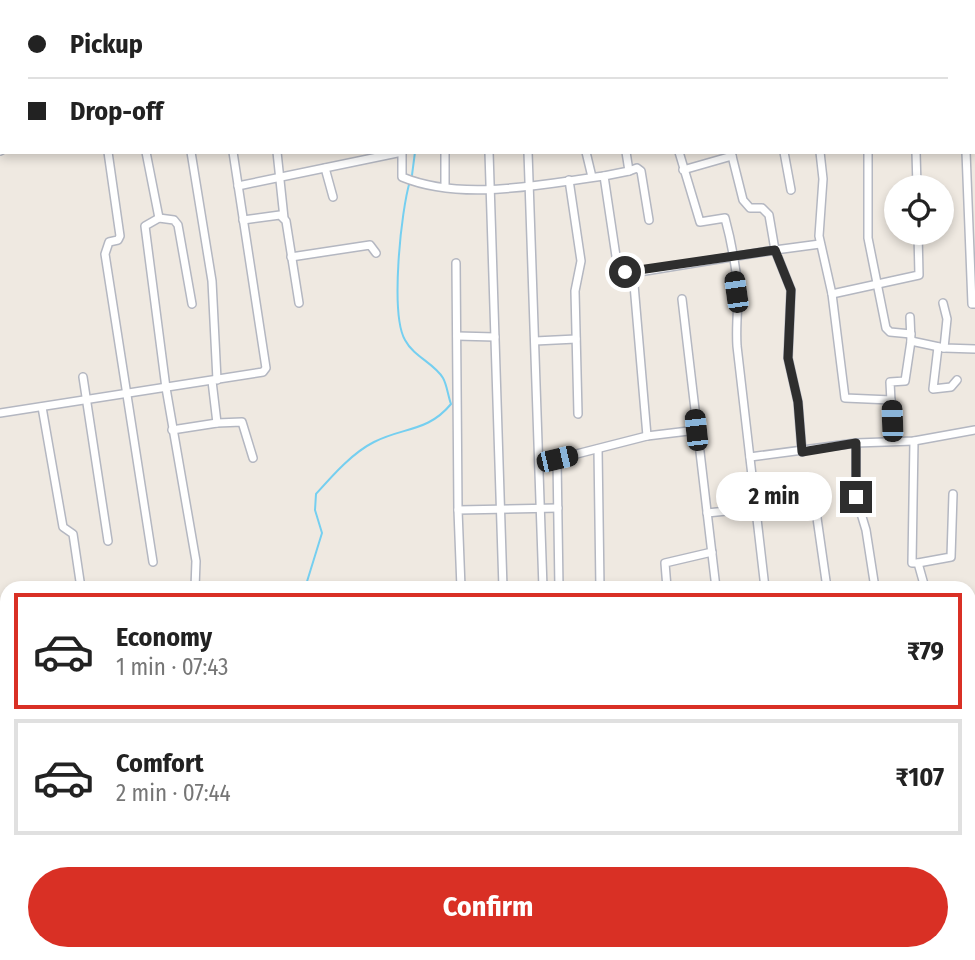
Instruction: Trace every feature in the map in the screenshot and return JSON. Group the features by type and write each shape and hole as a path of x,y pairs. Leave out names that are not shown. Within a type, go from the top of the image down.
{"street":[{"path":"108,154 120,236 118,240 108,242 106,254 153,562"},
{"path":"146,154 159,218"},
{"path":"191,154 212,281 217,423"},
{"path":"0,413 263,372 266,368 233,154"},
{"path":"277,154 284,218 299,303"},
{"path":"238,186 392,154"},
{"path":"402,154 402,177 445,187 530,185 604,176 637,168 641,171 649,220"},
{"path":"445,187 446,154"},
{"path":"489,154 503,581"},
{"path":"528,154 543,581"},
{"path":"586,154 592,177"},
{"path":"626,154 629,171"},
{"path":"680,154 700,222 725,218 738,302 734,314 737,346 764,581"},
{"path":"684,170 732,154 743,200 750,208 762,208 769,215 775,250 791,290 788,358 798,402 802,452"},
{"path":"784,154 791,190"},
{"path":"820,154 823,179 820,244 832,295 845,398 891,400"},
{"path":"868,154 868,238 887,330 941,347 975,349"},
{"path":"916,154 917,175"},
{"path":"966,154 969,276 972,304 975,304"},
{"path":"325,168 332,198"},
{"path":"604,176 617,264 621,270 633,273 820,244"},
{"path":"569,180 581,261 575,292 578,414"},
{"path":"243,220 280,215 284,218"},
{"path":"192,304 178,225 174,220 159,218 145,226 172,430 196,561 195,581"},
{"path":"291,257 370,244 376,253"},
{"path":"832,295 919,275 918,245"},
{"path":"456,263 461,581"},
{"path":"633,273 647,436"},
{"path":"682,299 715,581"},
{"path":"943,303 947,319 933,390 951,387 957,380"},
{"path":"892,441 890,382 905,381 911,337 910,317"},
{"path":"457,336 495,337"},
{"path":"534,341 576,339"},
{"path":"83,377 107,541"},
{"path":"42,407 63,527 73,534 80,581"},
{"path":"172,430 242,422 253,458"},
{"path":"559,581 557,459 647,436 696,430"},
{"path":"750,457 856,443 914,441 975,430"},
{"path":"914,441 912,563 951,557 953,494"},
{"path":"856,443 856,497 866,530 874,581"},
{"path":"598,449 600,581"},
{"path":"458,510 558,508"},
{"path":"707,513 757,508"},
{"path":"785,511 816,511 827,581"},
{"path":"666,581 665,564 712,552"},
{"path":"918,563 923,581"}],"waterway":[{"path":"412,175 415,154"},
{"path":"307,581 322,533 315,510 316,494 358,452 385,437 433,420 451,404 443,378 409,346 401,327 398,308 398,262 410,181"}],"route":[{"path":"625,272 633,273 775,250 791,290 788,358 798,402 802,452 856,443 856,497"}]}
